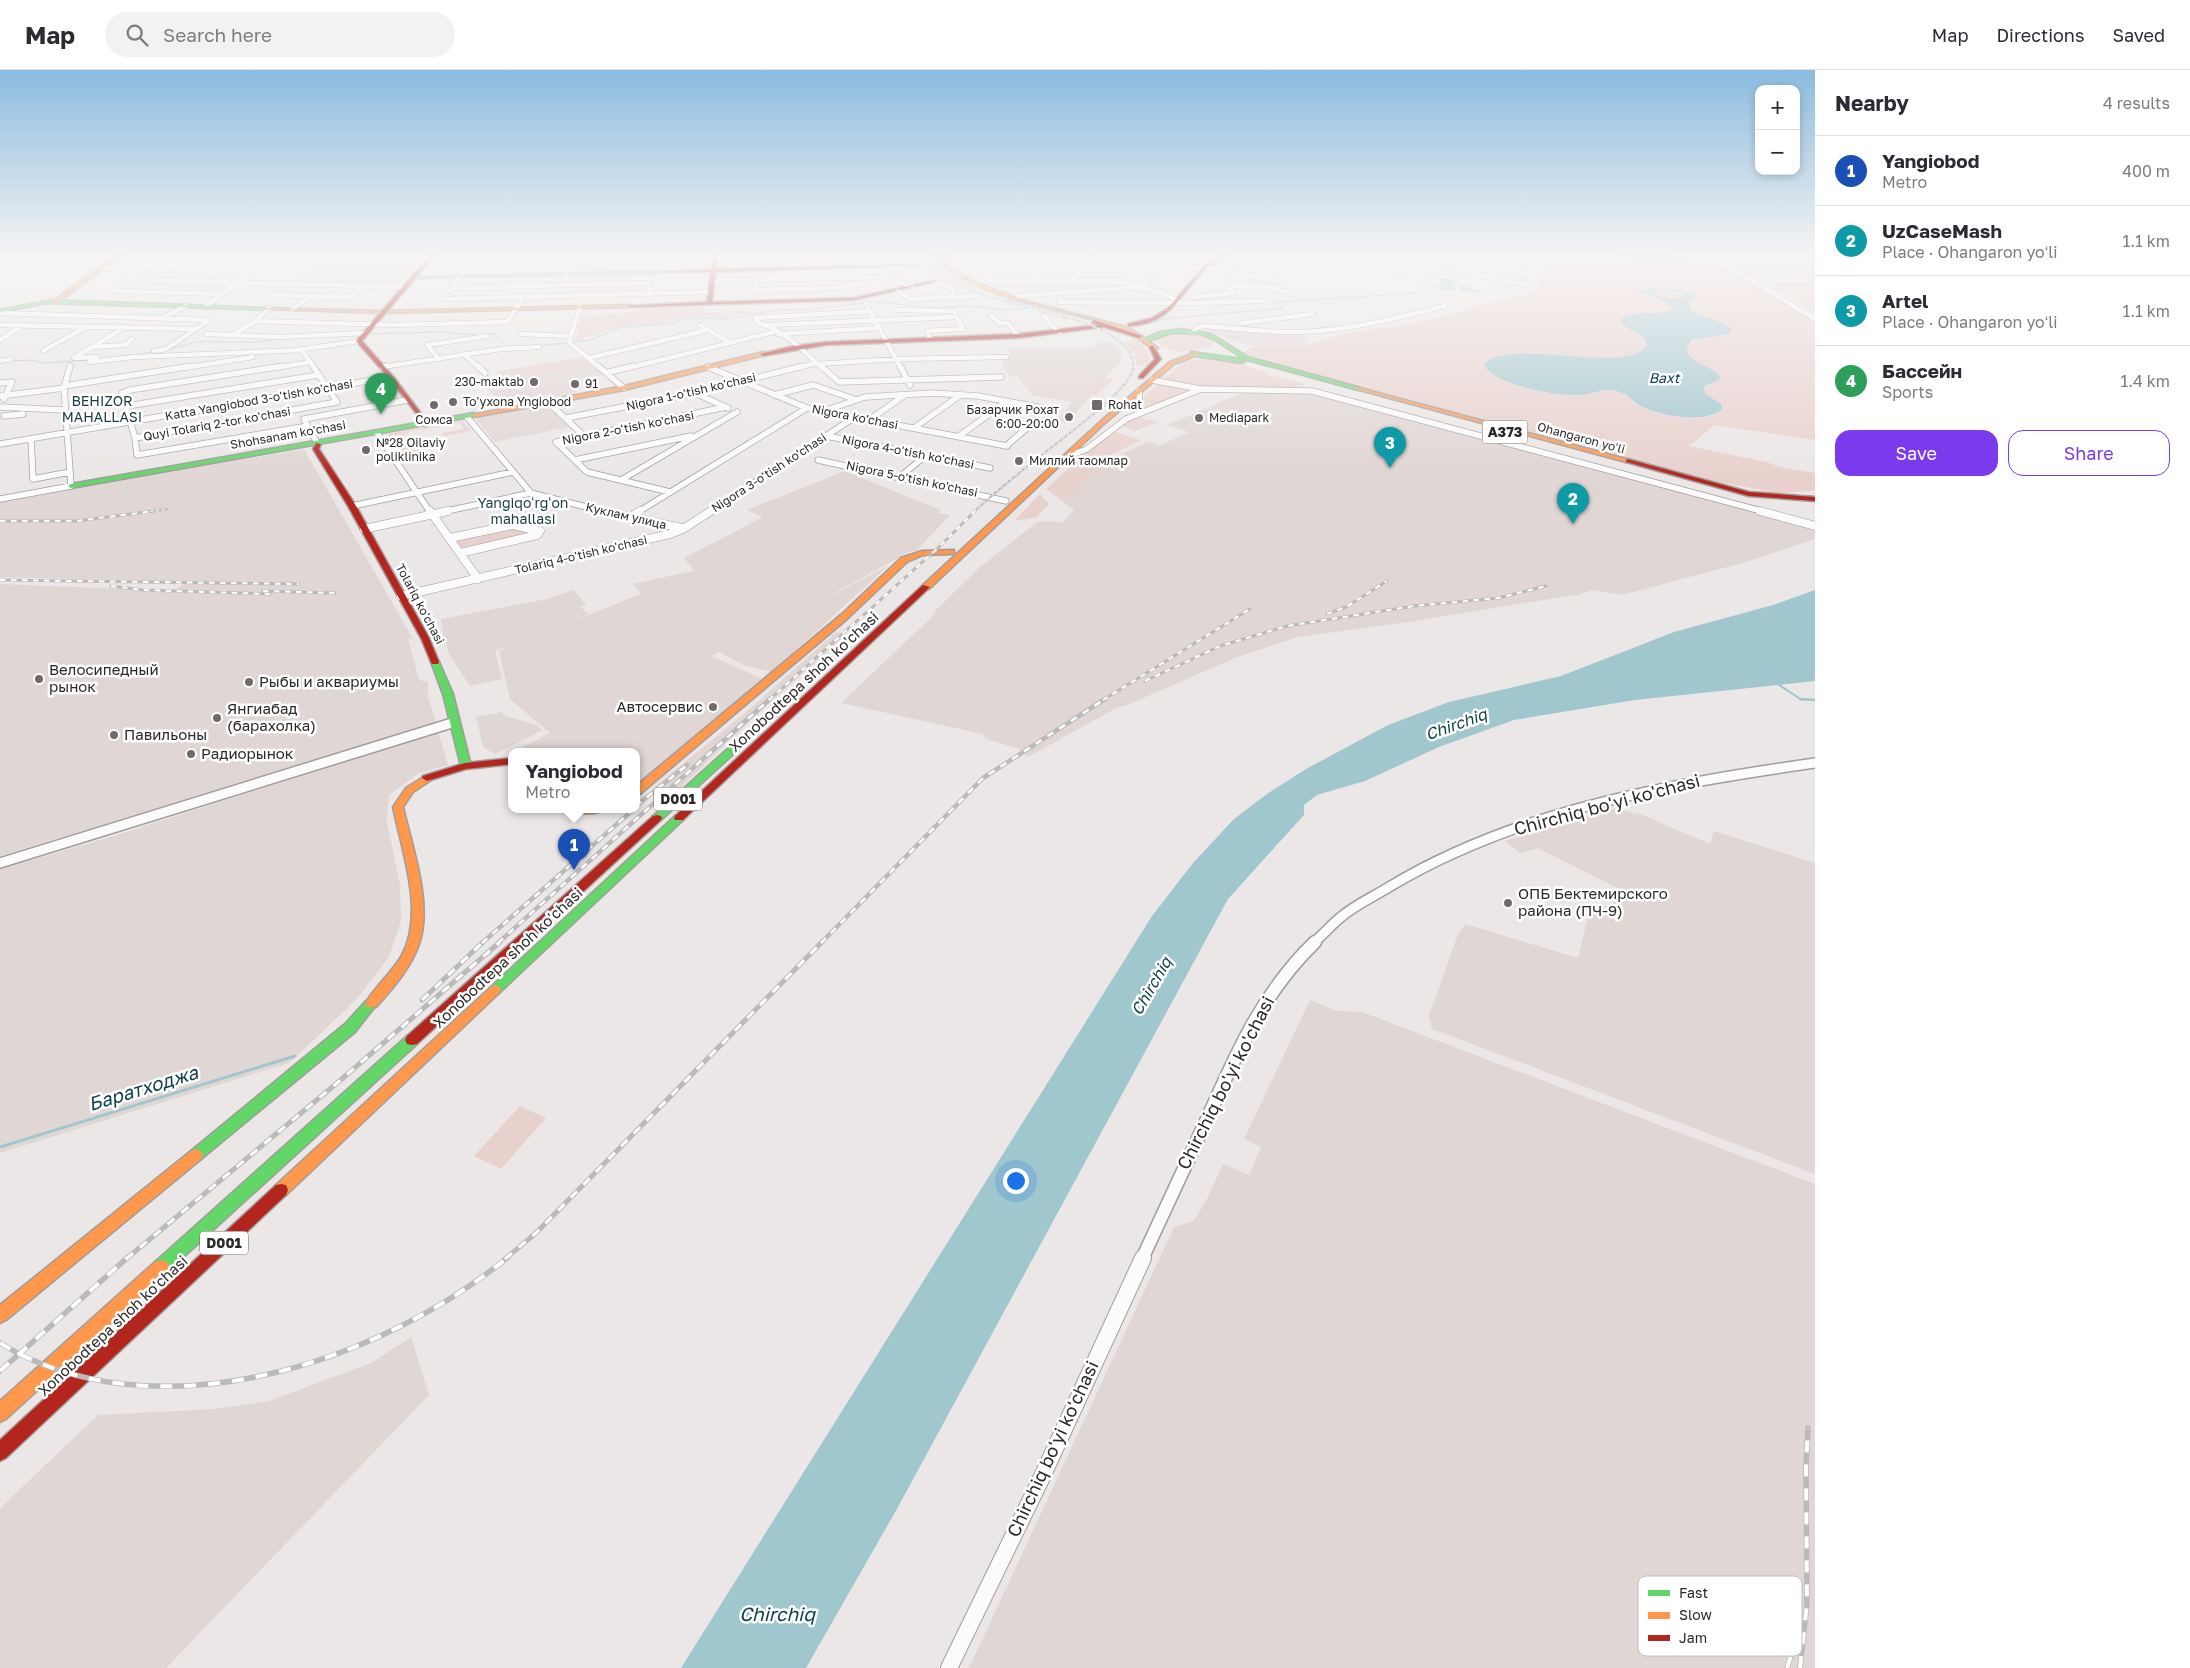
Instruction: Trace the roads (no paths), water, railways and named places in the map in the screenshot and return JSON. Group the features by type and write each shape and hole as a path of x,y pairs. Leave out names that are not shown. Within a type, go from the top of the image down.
{"main road":[{"path":"368,330 364,334 382,367 426,424"},
{"name":"Shohsanam ko'chasi","path":"71,486 318,444 624,388 797,346 886,340 1018,336 1077,330"},
{"path":"1112,330 1146,342 1151,335 1176,331"},
{"name":"D001","path":"1126,330 1168,352 1191,355 1216,351 1223,345"},
{"path":"1165,330 1176,331"},
{"name":"Ohangaron yoʻli","path":"1176,331 1194,332 1215,338 1237,354 1250,359 1730,489 1759,496 1815,499"},
{"name":"Xonobodtepa shoh ko'chasi","path":"0,1414 114,1328 1063,456 1157,361 1158,357 1146,342"},
{"name":"Xonobodtepa shoh ko'chasi","path":"0,1452 114,1328 809,681 1006,501 1063,456 1172,363 1191,355"},
{"name":"Ohangaron yoʻli","path":"1191,355 1227,358 1748,498 1815,499"},
{"name":"Tolariq ko'chasi","path":"318,444 316,449 352,506 400,596 425,638 448,694 466,766"},
{"path":"640,789 831,628 904,560 922,553 951,552"},
{"path":"461,748 476,757 490,761"},
{"path":"0,1315 342,1034 379,996 402,964 413,944 417,930 417,900 404,841 399,801 404,792 421,780 466,766 490,761 508,761"}],"street":[{"path":"2,338 16,330"},
{"path":"43,351 81,330"},
{"path":"121,330 74,358 165,350 195,330"},
{"path":"233,335 242,330"},
{"path":"327,330 364,334"},
{"path":"206,334 282,337 364,334 417,330"},
{"path":"573,330 570,343 624,388"},
{"path":"589,358 708,330 730,343"},
{"path":"772,330 797,346 839,382 1000,377"},
{"path":"606,373 776,333 847,330"},
{"path":"880,330 914,394"},
{"path":"930,339 926,330 942,330"},
{"path":"1013,330 1018,336"},
{"path":"1259,330 1302,332 1330,330"},
{"path":"3,396 302,350 364,334"},
{"path":"521,334 571,336"},
{"path":"439,358 427,345 488,336"},
{"path":"93,347 125,345 132,339"},
{"path":"382,367 501,348 539,347"},
{"path":"89,362 134,357 302,350"},
{"path":"299,409 336,403 302,350"},
{"path":"464,354 485,373"},
{"name":"Nigora 1-o'tish ko'chasi","path":"566,418 695,394 817,363 1006,357"},
{"path":"0,361 10,359"},
{"path":"308,426 138,456 127,406 122,393 311,362"},
{"path":"0,499 71,486 68,432 64,410 64,387 70,366"},
{"name":"Nigora ko'chasi","path":"708,368 807,408 1006,446 1040,417"},
{"path":"127,406 318,375"},
{"name":"Katta Yangiobod 3-o'tish ko'chasi","path":"0,444 390,377"},
{"path":"1152,380 1201,389 1286,389 1323,393 1815,526"},
{"path":"0,383 12,382 3,396 0,407 56,411"},
{"path":"774,395 813,385 855,399"},
{"path":"1063,456 1087,448 1118,424 1140,412 1201,389"},
{"path":"1139,392 1140,412"},
{"name":"Nigora 2-o'tish ko'chasi","path":"621,480 737,412 695,394"},
{"path":"823,411 865,396 914,394 962,394 1049,409 1040,417 1030,413 1018,404"},
{"path":"914,428 962,394"},
{"name":"Nigora 4-o'tish ko'chasi","path":"869,420 906,395"},
{"path":"304,419 407,400"},
{"path":"548,402 584,436"},
{"path":"959,436 1006,402"},
{"name":"Nigora 2-o'tish ko'chasi","path":"670,492 587,472 556,442 726,407"},
{"path":"629,518 807,408"},
{"name":"Tolariq ko'chasi","path":"299,409 318,444"},
{"name":"Quyi Tolariq 2-tor koʻchasi","path":"135,438 299,409"},
{"path":"4,416 64,410"},
{"path":"467,417 531,493"},
{"name":"Nigora 3-o'tish ko'chasi","path":"683,529 855,417"},
{"path":"378,433 416,492 478,579"},
{"name":"Nigora 2-o'tish ko'chasi","path":"575,460 702,434"},
{"name":"Nigora 4-o'tish ko'chasi","path":"826,436 990,468"},
{"path":"31,439 34,479 70,472"},
{"path":"900,476 926,456"},
{"name":"Nigora 5-o'tish ko'chasi","path":"818,460 900,476 1006,501"},
{"path":"352,506 513,472"},
{"name":"Куклам улица","path":"364,529 531,493 629,518 683,529"},
{"path":"450,538 513,525 540,531 536,535 460,553"},
{"name":"Tolariq 4-o'tish ko'chasi","path":"400,596 670,534 683,529"},
{"path":"0,863 455,722"},
{"name":"Chirchiq bo'yi ko'chasi","path":"949,1668 1045,1470 1229,1070 1261,1007 1293,963 1310,944 1342,916 1406,877 1474,843 1508,830 1582,807 1706,779 1815,763"}],"water":[{"name":"Baхt","path":"1631,330 1732,330 1729,334 1691,341 1686,348 1692,358 1720,376 1719,380 1705,386 1704,389 1706,394 1722,405 1722,409 1715,414 1706,416 1673,416 1645,408 1627,396 1612,390 1572,395 1530,389 1503,380 1492,374 1485,367 1485,363 1500,356 1519,354 1593,358 1634,354 1647,346 1646,341"},
{"name":"Chirchiq","path":"1815,590 1815,681 1635,700 1514,720 1439,747 1365,781 1317,795 1304,805 1304,815 1228,899 898,1507 806,1668 681,1668 1152,916 1193,863 1234,819 1267,794 1306,769 1388,725 1449,702 1561,676 1674,632 1773,605"}],"waterway":[{"path":"539,346 590,340 616,330"},
{"path":"365,334 440,332 479,335"},
{"path":"487,335 495,334 508,347"},
{"path":"167,350 196,342 259,342 277,339"},
{"path":"110,358 154,352"},
{"path":"10,361 29,360 45,363 89,360"},
{"path":"1776,683 1801,699"},
{"path":"1801,699 1815,700"},
{"name":"Баратходжа","path":"0,1147 295,1056"}],"railway":[{"path":"974,512 1111,399 1127,381 1133,363 1126,347 1099,330"},
{"path":"144,512 169,509"},
{"path":"0,521 76,521 154,511"},
{"path":"769,700 938,548 974,512"},
{"path":"0,580 299,584"},
{"path":"1327,614 1346,607 1387,581"},
{"path":"111,586 143,590 270,594"},
{"path":"1145,681 1220,646 1287,626 1414,606 1498,598 1546,586"},
{"path":"263,591 335,593"},
{"path":"1103,700 1250,609"},
{"path":"498,943 770,699"},
{"path":"821,943 983,778 1105,699"},
{"path":"640,803 687,765"},
{"path":"482,943 629,813"},
{"path":"422,1000 483,942"},
{"path":"126,1259 336,1084 500,942"},
{"path":"505,1259 536,1233 822,942"},
{"path":"21,1353 127,1258"},
{"path":"21,1353 61,1371 126,1384 194,1385 262,1376 330,1356 395,1329 454,1296 507,1258"},
{"path":"0,1343 21,1353"},
{"path":"0,1371 21,1353"},
{"path":"1802,1649 1807,1603 1806,1466 1808,1428"},
{"path":"1787,1668 1791,1656"},
{"path":"1800,1668 1801,1656"}],"place":[{"name":"230-maktab","path":"534,382"},
{"name":"91","path":"575,384"},
{"name":"To'yxona Yngiobod","path":"453,402"},
{"name":"Сомса","path":"434,405"},
{"name":"Rohat","path":"1097,405"},
{"name":"Бассейн","path":"381,414"},
{"name":"Базарчик Рохат 6:00-20:00","path":"1069,417"},
{"name":"Mediapark","path":"1199,418"},
{"name":"№28 Oilaviy poliklinika","path":"366,450"},
{"name":"Миллий таомлар","path":"1019,461"},
{"name":"Artel","path":"1390,468"},
{"name":"UzCaseMash","path":"1573,524"},
{"name":"Велосипедный рынок","path":"39,679"},
{"name":"Рыбы и аквариумы","path":"249,682"},
{"name":"Автосервис","path":"713,707"},
{"name":"Янгиабад (барахолка)","path":"217,718"},
{"name":"Павильоны","path":"114,735"},
{"name":"Радиорынок","path":"191,754"},
{"name":"Yangiobod","path":"574,870"},
{"name":"ОПБ Бектемирского района (ПЧ-9)","path":"1508,903"}],"district":[{"name":"BEHIZOR MAHALLASI","path":"102,410"},
{"name":"Yangiqoʻrgʻon mahallasi","path":"523,512"}]}
